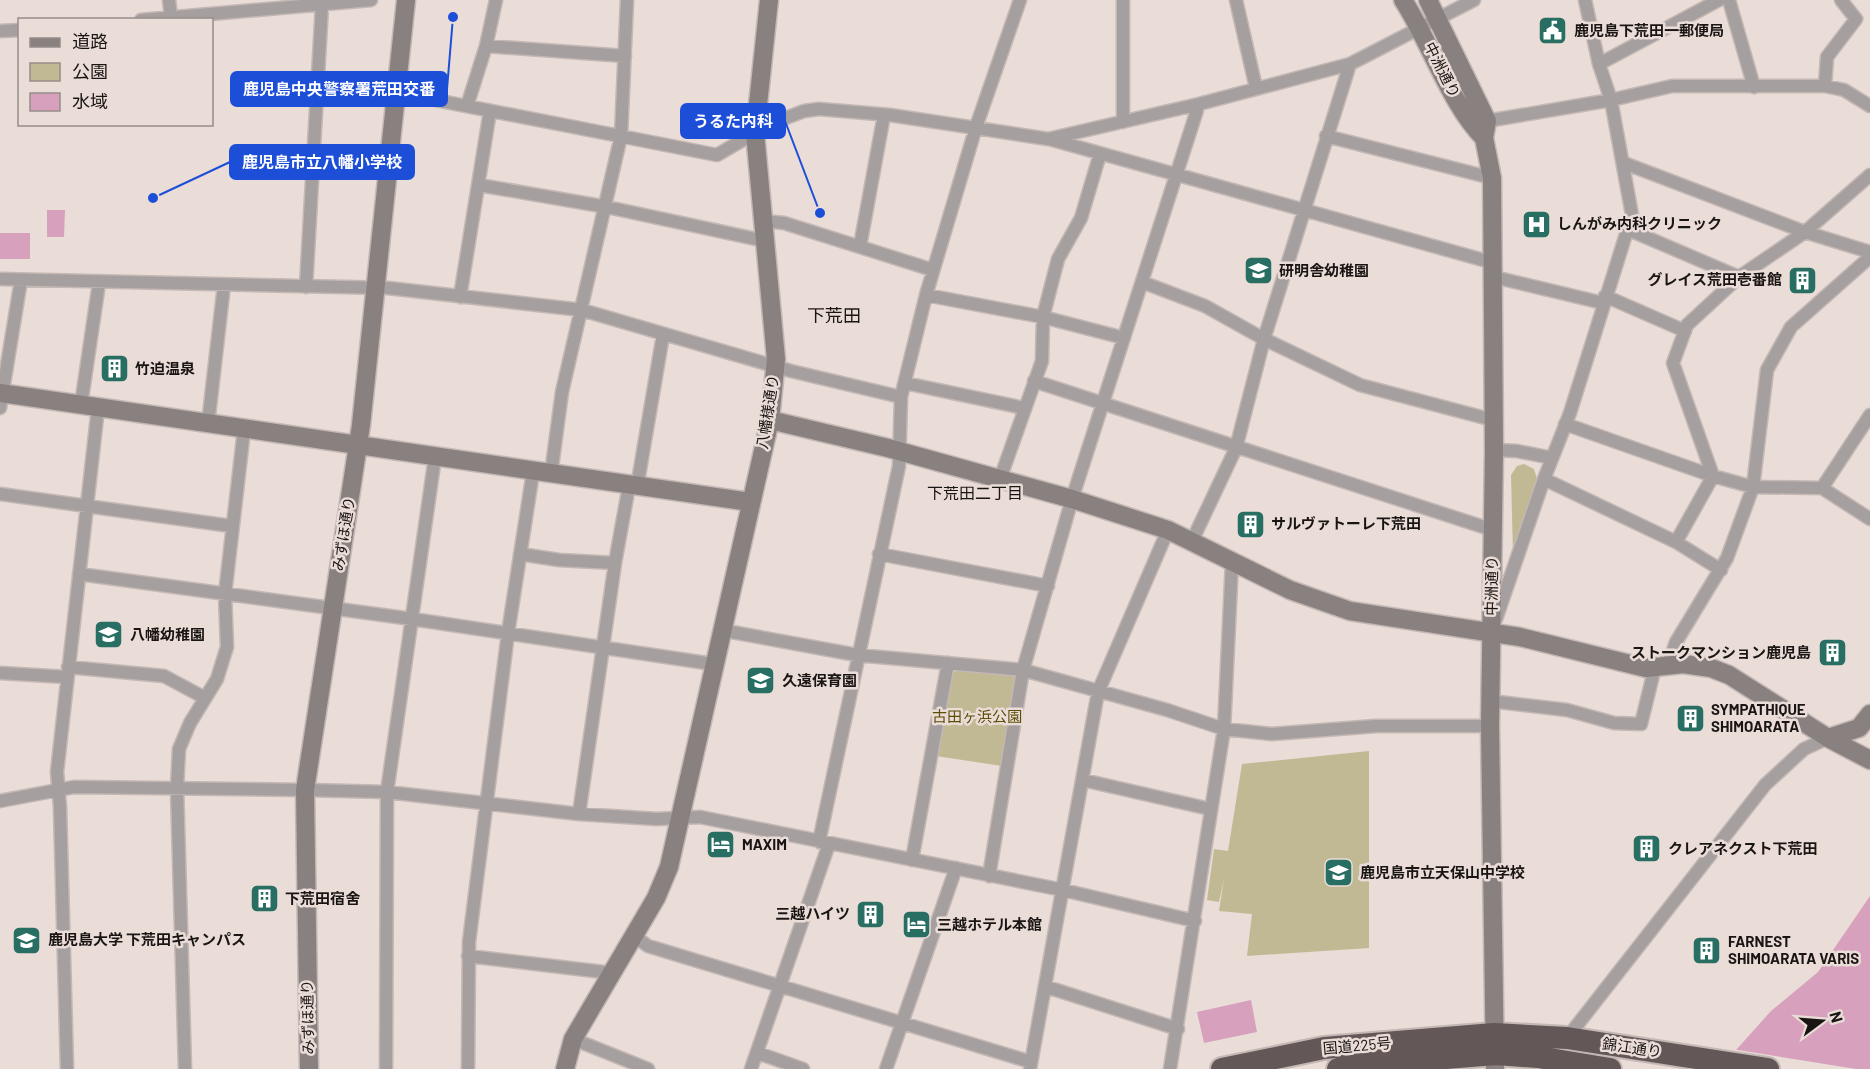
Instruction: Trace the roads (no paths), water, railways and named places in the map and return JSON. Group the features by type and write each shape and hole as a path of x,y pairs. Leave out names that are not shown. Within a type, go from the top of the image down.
{"highway":[{"name":"錦江通り","path":"1495,1053 1567,1038 1768,1069"},
{"name":"国道225号","path":"1222,1069 1324,1048 1495,1053"},
{"name":"錦江通り","path":"1495,1053 1538,1057 1610,1069"},
{"name":"国道225号","path":"1338,1069 1495,1053"}],"street":[{"path":"169,0 171,17"},
{"path":"161,18 371,0"},
{"name":"みずほ通り","path":"309,1069 305,790 331,607 358,445 406,0"},
{"path":"467,106 486,46 496,0"},
{"path":"468,1069 468,956 485,801 508,633 520,554 607,207 621,136 627,0"},
{"name":"八幡様通り","path":"573,1040 656,898 669,867 713,664 770,420 776,367 755,133 769,0"},
{"path":"751,1069 780,986 824,843 857,655 900,452 898,440 901,397 926,295 976,127 1020,0"},
{"path":"1123,0 1123,122"},
{"path":"1236,0 1256,88"},
{"name":"中洲通り","path":"1403,0 1428,22"},
{"name":"中洲通り","path":"1428,0 1428,22 1470,124 1485,130 1492,178 1494,450 1490,726 1495,1053"},
{"path":"1048,139 1199,104 1350,64 1474,0"},
{"path":"1491,633 1544,479 1566,424 1632,215 1611,100 1599,64 1585,0"},
{"path":"1599,64 1719,0"},
{"path":"1730,0 1754,87"},
{"path":"1825,86 1827,57 1856,19 1841,0"},
{"path":"306,287 322,5"},
{"path":"0,31 18,30"},
{"path":"486,46 625,56"},
{"path":"1192,541 1236,448 1264,339 1350,64"},
{"path":"318,77 717,155 770,124 804,111 819,109 976,127 1048,139 1304,211 1494,270 1604,299 1685,331"},
{"path":"1485,130 1672,86 1825,86 1844,90 1870,106"},
{"path":"989,876 1023,670 1072,499 1199,104"},
{"path":"460,297 490,111"},
{"path":"860,246 884,115"},
{"path":"1326,136 1492,178"},
{"path":"1000,479 1042,361 1043,317 1058,259 1081,218 1100,154"},
{"path":"1624,163 1805,232 1870,252"},
{"path":"1676,543 1713,476 1673,363 1687,325 1739,277 1805,232 1870,175"},
{"path":"479,185 607,207 765,241"},
{"path":"764,220 784,223 933,270"},
{"path":"1627,229 1739,277"},
{"path":"1490,701 1568,710 1614,723 1641,724 1662,666 1721,570 1753,487 1767,370 1791,327 1870,257"},
{"path":"0,279 376,290 388,288 582,310 776,367 901,397"},
{"path":"21,280 1,398 90,406 633,487 750,502"},
{"path":"1142,282 1205,306 1264,339 1360,385 1493,420"},
{"path":"67,1069 57,772 87,505 90,406 99,283"},
{"path":"208,424 224,285"},
{"path":"926,295 1043,317 1124,339"},
{"path":"579,814 615,563 633,487 663,335"},
{"path":"1034,381 1492,530"},
{"path":"905,384 1024,408"},
{"path":"1822,488 1870,415"},
{"path":"770,420 1000,479 1168,530 1290,590 1350,611 1530,640 1646,668 1662,666 1711,668 1729,675 1828,738 1870,760"},
{"path":"1566,424 1713,476 1753,487 1822,488 1870,519"},
{"path":"185,1069 177,788 179,749 217,679 227,647 225,594 231,526 244,430"},
{"path":"1494,450 1517,451 1552,458"},
{"path":"386,1069 387,792 435,457"},
{"path":"1544,479 1676,543 1721,570"},
{"path":"0,494 231,526"},
{"path":"633,935 648,946 903,1024 1030,1066 1047,987 1098,692 1168,530"},
{"path":"520,554 559,560 615,563"},
{"path":"879,554 1048,586"},
{"path":"1170,1069 1224,729 1232,561"},
{"path":"79,574 331,607 713,664"},
{"path":"721,630 857,655 1023,670 1167,710 1224,729 1272,734 1376,726 1490,726"},
{"path":"912,860 948,663"},
{"path":"0,673 68,672 164,676 205,698"},
{"path":"1567,1038 1765,785 1804,749 1859,728 1870,714"},
{"path":"1083,780 1210,809"},
{"path":"0,801 74,787 305,790 387,792 485,801 579,814 657,819 708,818 1063,890 1195,921"},
{"path":"886,1069 956,868"},
{"path":"468,956 612,973"},
{"path":"1047,987 1178,1029"},
{"path":"566,1069 573,1040 648,1069"},
{"path":"758,1053 803,1069"}],"water":[{"path":"47,210 65,210 64,237 47,237"},
{"path":"0,233 30,233 30,259 0,259"},
{"path":"1870,896 1870,1069 1713,1069 1736,1050 1771,1011 1818,972"},
{"path":"1251,1000 1257,1032 1204,1043 1197,1012"}],"place":[{"name":"鹿児島中央警察署荒田交番","path":"453,17"},
{"name":"鹿児島下荒田一郵便局","path":"1553,31"},
{"name":"鹿児島市立八幡小学校","path":"153,198"},
{"name":"うるた内科","path":"820,213"},
{"name":"しんがみ内科クリニック","path":"1536,224"},
{"name":"研明舎幼稚園","path":"1258,271"},
{"name":"グレイス荒田壱番館","path":"1803,280"},
{"name":"竹迫温泉","path":"114,369"},
{"name":"サルヴァトーレ下荒田","path":"1250,524"},
{"name":"八幡幼稚園","path":"109,635"},
{"name":"ストークマンション鹿児島","path":"1832,653"},
{"name":"久遠保育園","path":"761,681"},
{"name":"SYMPATHIQUE SHIMOARATA","path":"1690,719"},
{"name":"MAXIM","path":"721,845"},
{"name":"クレアネクスト下荒田","path":"1647,849"},
{"name":"鹿児島市立天保山中学校","path":"1339,873"},
{"name":"下荒田宿舍","path":"264,899"},
{"name":"三越ハイツ","path":"871,914"},
{"name":"三越ホテル本館","path":"916,925"},
{"name":"鹿児島大学 下荒田キャンパス","path":"27,940"},
{"name":"FARNEST SHIMOARATA VARIS","path":"1707,951"}],"district":[{"name":"下荒田","path":"834,316"},
{"name":"下荒田二丁目","path":"975,493"}],"park label":[{"name":"古田ヶ浜公園","path":"977,717"}]}
